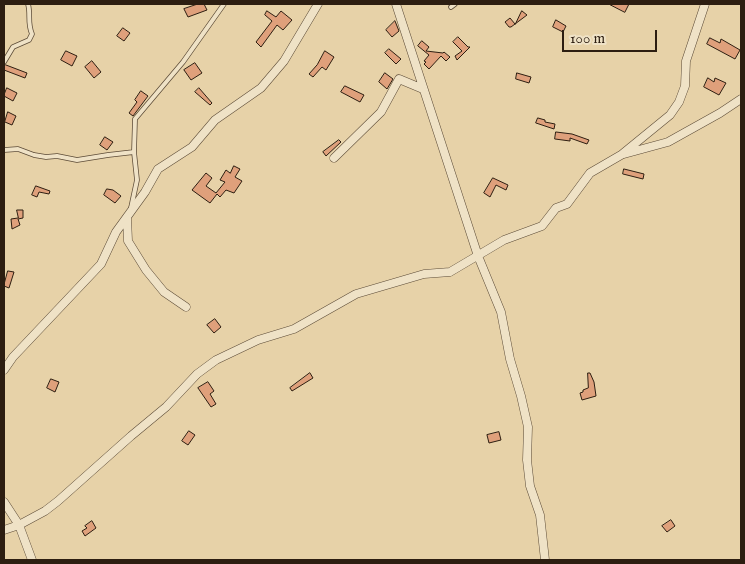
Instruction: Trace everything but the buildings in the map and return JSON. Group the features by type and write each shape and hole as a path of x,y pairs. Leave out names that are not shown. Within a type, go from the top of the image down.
{"street":[{"path":"4,370 13,357 101,264 116,232 145,192 158,169 192,147 215,120 261,88 284,61 318,4"},
{"path":"396,4 478,256 501,312 510,359 528,427 527,460 530,486 540,515 545,560"},
{"path":"4,530 45,511 58,501 166,407 198,374 216,360 258,340 294,329 356,294 424,274 450,272 504,240 542,226 556,208 567,204 590,173 621,155 670,115 679,102 685,86 686,61 706,4"},
{"path":"334,158 381,112 399,79 423,89"},
{"path":"621,155 668,142 741,99"},
{"path":"129,214 128,241 146,270 164,292 186,307"},
{"path":"4,502 19,524 32,560"}],"lane":[{"path":"4,62 13,47 29,40 32,34 28,25 28,4"},
{"path":"129,214 137,180 134,152 135,119 183,62 224,4"},
{"path":"4,150 18,149 34,155 57,156 77,160 108,154 134,152"}]}
